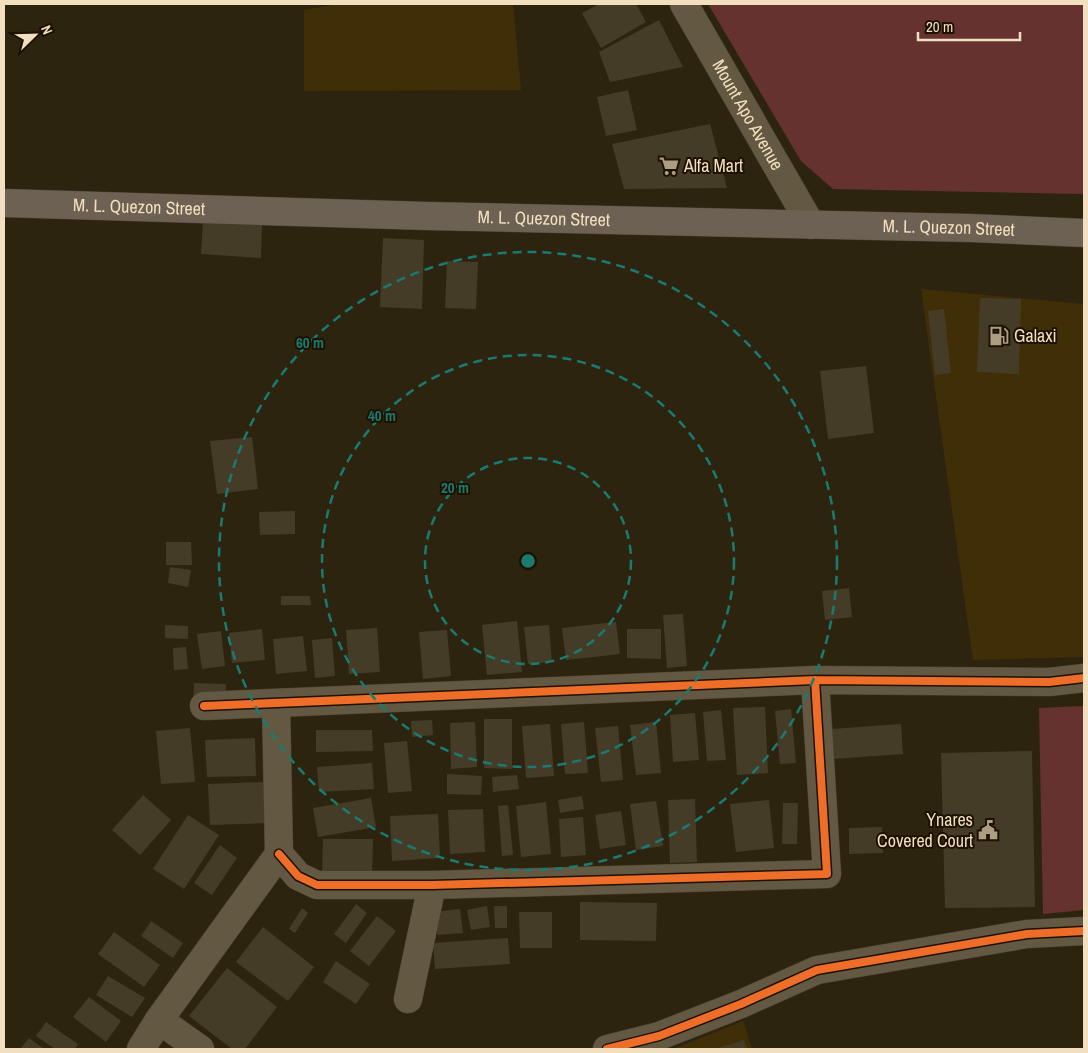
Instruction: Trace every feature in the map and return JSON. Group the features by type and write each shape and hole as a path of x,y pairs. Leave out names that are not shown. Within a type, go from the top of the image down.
{"main road":[{"name":"M. L. Quezon Street","path":"4,203 427,216 970,228 1084,233"}],"street":[{"name":"Mount Apo Avenue","path":"684,4 811,224"},
{"path":"204,706 816,680 1049,682 1084,678"},
{"path":"279,854 298,876 317,886 432,885 828,874 816,680"},
{"path":"141,1049 159,1020 279,854 276,704"},
{"path":"408,999 432,885"},
{"path":"607,1049 661,1043 817,970 1027,934 1084,931"},
{"path":"159,1020 200,1049"}],"shaded area":[{"path":"339,4 513,4 521,90 304,91 304,10"},
{"path":"708,4 1084,4 1084,194 833,189 801,161"},
{"path":"921,289 1084,304 1084,657 973,660"},
{"path":"1084,706 1084,910 1043,914 1039,708"},
{"path":"743,1021 752,1049 673,1049"}],"building":[{"path":"599,4 636,4 646,22 601,48 582,13"},
{"path":"659,20 683,67 610,82 599,52"},
{"path":"628,90 637,130 606,136 597,97"},
{"name":"Alfa Mart","path":"710,124 727,188 624,189 612,144"},
{"path":"203,222 262,225 261,258 201,254"},
{"path":"383,238 424,240 422,309 380,307"},
{"path":"447,261 478,262 476,309 445,308"},
{"name":"Galaxi","path":"980,298 1021,299 1019,374 977,372"},
{"path":"944,309 951,373 935,375 928,311"},
{"path":"866,366 874,433 828,439 820,371"},
{"path":"252,437 258,489 217,494 210,441"},
{"path":"295,511 295,534 260,535 259,512"},
{"path":"166,542 191,542 192,565 166,565"},
{"path":"170,567 191,570 188,587 168,583"},
{"path":"849,588 852,617 825,620 822,591"},
{"path":"281,596 310,596 311,605 281,605"},
{"path":"683,614 687,666 667,668 663,615"},
{"path":"517,621 522,672 487,675 482,625"},
{"path":"616,622 620,654 566,660 562,628"},
{"path":"165,625 188,626 188,639 165,638"},
{"path":"549,625 552,662 528,664 524,627"},
{"path":"377,628 380,672 349,674 346,630"},
{"path":"262,629 265,660 232,663 229,633"},
{"path":"627,629 661,629 661,659 627,658"},
{"path":"447,630 451,676 423,679 419,632"},
{"path":"221,631 225,666 202,669 197,634"},
{"path":"303,636 307,671 276,674 273,639"},
{"path":"332,638 335,676 315,678 312,640"},
{"path":"186,647 188,669 174,670 173,648"},
{"path":"194,683 226,684 225,705 193,705"},
{"path":"765,707 768,773 737,775 733,708"},
{"path":"791,709 796,763 780,764 775,711"},
{"path":"721,710 726,760 707,761 703,712"},
{"path":"695,713 699,760 673,762 670,715"},
{"path":"484,719 512,719 512,769 484,768"},
{"path":"432,720 433,735 412,737 411,721"},
{"path":"475,722 477,767 451,769 450,723"},
{"path":"584,722 588,773 565,774 561,724"},
{"path":"656,722 661,773 636,775 630,725"},
{"path":"550,724 554,776 526,778 522,726"},
{"path":"901,724 903,754 833,759 831,729"},
{"path":"618,726 623,780 601,782 595,728"},
{"path":"190,728 195,782 161,784 156,731"},
{"path":"316,730 372,730 373,751 316,752"},
{"path":"255,738 256,776 207,777 205,740"},
{"path":"407,741 412,791 388,793 384,743"},
{"name":"Ynares Covered Court","path":"1032,751 1035,907 945,908 941,753"},
{"path":"372,763 374,789 319,792 317,767"},
{"path":"447,774 482,776 481,795 447,794"},
{"path":"517,775 519,789 493,792 492,777"},
{"path":"265,782 267,823 210,825 208,784"},
{"path":"143,795 171,820 140,855 112,830"},
{"path":"582,796 584,809 560,813 558,800"},
{"path":"371,798 376,827 318,837 313,808"},
{"path":"695,799 697,862 670,863 668,800"},
{"path":"769,800 774,848 736,852 730,804"},
{"path":"656,801 663,846 636,850 630,804"},
{"path":"546,802 551,854 521,857 516,806"},
{"path":"783,803 798,803 797,844 782,844"},
{"path":"508,805 513,855 502,856 498,806"},
{"path":"483,809 485,852 450,854 448,810"},
{"path":"621,811 626,845 600,849 595,815"},
{"path":"438,814 440,858 392,861 390,816"},
{"path":"188,815 219,835 184,889 153,869"},
{"path":"583,817 586,855 561,857 559,819"},
{"path":"882,827 883,853 849,854 849,828"},
{"path":"323,839 373,839 372,876 322,875"},
{"path":"220,845 237,858 212,895 194,883"},
{"path":"580,902 657,903 656,941 580,940"},
{"path":"356,904 367,913 346,943 334,934"},
{"path":"487,906 490,927 471,930 467,910"},
{"path":"494,906 507,906 507,928 495,928"},
{"path":"302,908 308,913 295,933 289,929"},
{"path":"460,909 463,933 437,935 434,912"},
{"path":"519,912 552,912 552,948 520,948"},
{"path":"377,916 396,931 369,966 350,951"},
{"path":"151,921 183,943 173,958 141,936"},
{"path":"263,927 314,967 288,1001 236,962"},
{"path":"114,932 160,965 144,987 98,954"},
{"path":"508,938 510,964 435,969 433,943"},
{"path":"336,961 370,984 356,1004 323,982"},
{"path":"227,968 277,1007 245,1049 232,1049 189,1016"},
{"path":"108,976 145,998 132,1017 96,995"},
{"path":"89,997 121,1021 106,1042 73,1017"},
{"path":"46,1022 78,1044 75,1049 55,1049 36,1036"},
{"path":"29,1038 44,1049 20,1049"},
{"path":"744,1040 747,1049 715,1049"}],"cycle path":[{"path":"204,706 815,680 1049,682 1084,678"},
{"path":"279,854 298,876 317,885 432,885 827,874 815,680"},
{"path":"607,1049 659,1036 741,1004 817,970 1027,934 1084,931"}],"place":[{"name":"Alfa Mart","path":"669,166"},
{"name":"Galaxi","path":"999,336"},
{"name":"Ynares Covered Court","path":"988,830"}]}
